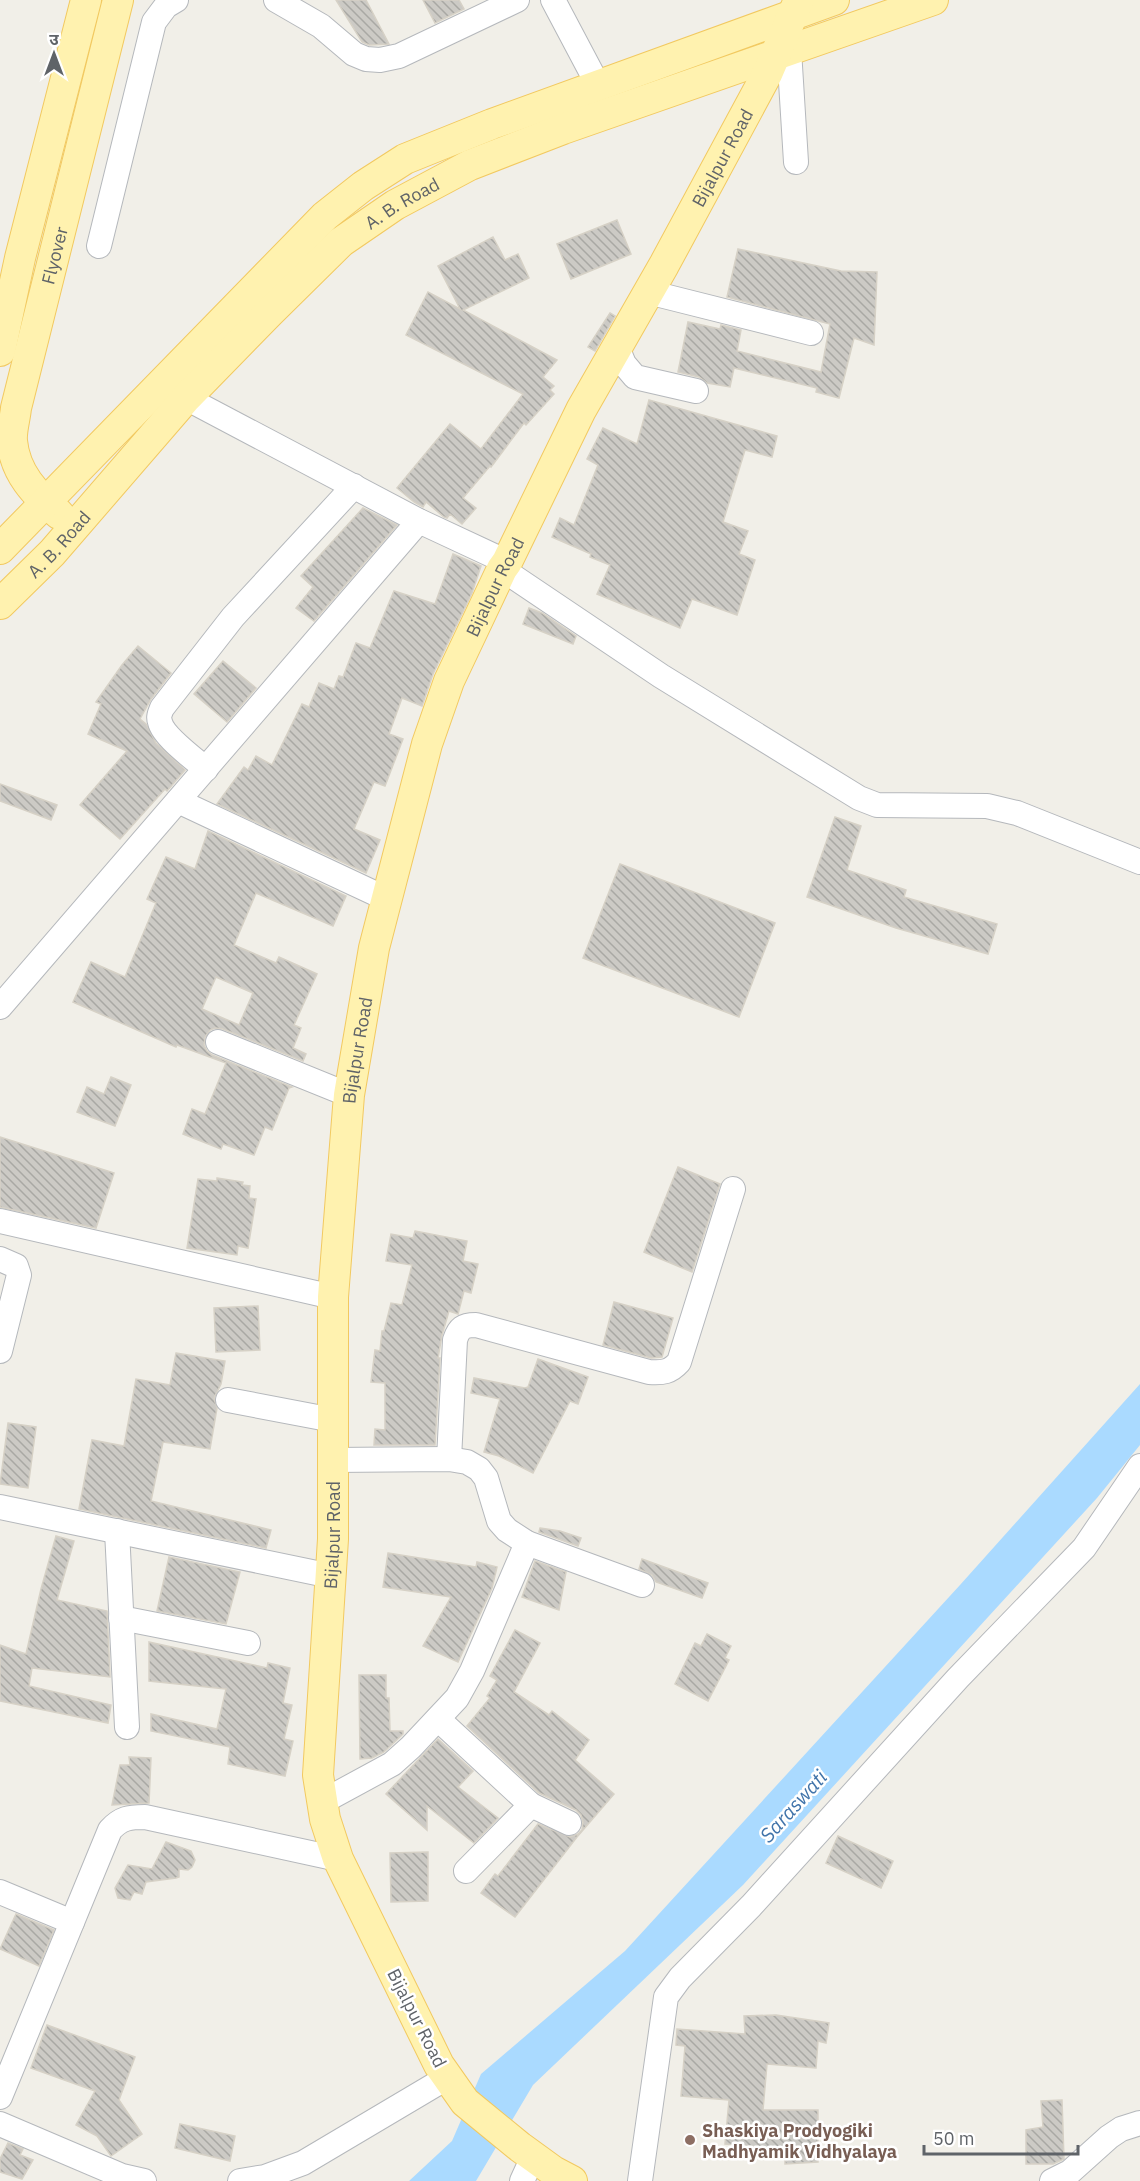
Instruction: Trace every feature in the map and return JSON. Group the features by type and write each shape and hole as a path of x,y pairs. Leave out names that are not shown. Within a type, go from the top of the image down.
{"main road":[{"name":"Flyover","path":"0,351 20,258 86,0"},
{"name":"Flyover","path":"74,527 45,502 19,471 12,440 16,408 118,0"},
{"name":"A. B. Road","path":"5,533 45,502 325,216 363,186 405,159 492,123 598,85 796,7 834,0"},
{"name":"A. B. Road","path":"0,603 44,561 186,398 342,242 395,205 470,165 563,129 933,0"},
{"name":"Bijalpur Road","path":"572,2181 553,2171 525,2162 465,2102 448,2078 338,1859 321,1802 318,1775 331,1576 333,1298 349,1095 374,948 427,744 449,681 581,410 750,104 782,53 796,7"},
{"path":"5,533 44,561"}],"street":[{"path":"99,246 154,22 166,6 176,0"},
{"path":"276,0 321,27 354,54 366,59 381,60 399,56 517,0"},
{"path":"553,0 598,85"},
{"path":"782,53 796,162"},
{"path":"648,292 811,333"},
{"path":"617,347 624,364 635,377 696,391"},
{"path":"186,398 504,566 661,676 859,798 877,806 987,806 1017,813 1140,862"},
{"path":"206,769 167,734 160,724 159,716 162,708 233,617 354,486"},
{"path":"0,1008 419,521"},
{"path":"178,801 387,899"},
{"path":"218,1042 349,1095"},
{"path":"449,1459 455,1340 458,1331 465,1326 476,1326 649,1372 662,1373 671,1370 680,1362 733,1189"},
{"path":"0,1221 333,1298"},
{"path":"0,1259 16,1266 19,1275 0,1351"},
{"path":"228,1400 333,1420"},
{"path":"333,1460 449,1459 467,1462 479,1469 486,1478 499,1521 507,1530 527,1543 642,1585"},
{"path":"640,2181 666,1997 680,1978 751,1906 958,1678 1084,1548 1140,1466"},
{"path":"0,1507 331,1576"},
{"path":"117,1531 126,1727"},
{"path":"321,1802 392,1764 411,1748 465,1686 527,1543"},
{"path":"121,1618 248,1643"},
{"path":"438,1719 531,1805 568,1823"},
{"path":"466,1871 531,1805"},
{"path":"0,2097 110,1830 126,1818 145,1818 338,1859"},
{"path":"0,1892 72,1922"},
{"path":"240,2181 265,2177 303,2163 448,2078"},
{"path":"1052,2181 1070,2172 1108,2137 1121,2129 1140,2123"},
{"path":"0,2124 122,2176 144,2181"}],"water":[{"name":"Saraswati","path":"1140,1384 1140,1445 1097,1498 743,1885 533,2085 476,2181 409,2181 452,2141 481,2074 625,1951 960,1585"}],"building":[{"path":"336,0 366,0 389,44 369,45 362,42"},
{"path":"423,0 459,0 464,9 435,23"},
{"path":"617,220 631,254 571,279 557,244"},
{"path":"493,237 505,260 518,254 529,278 463,310 557,360 543,377 554,386 550,390 554,394 526,425 524,423 491,467 463,498 476,508 462,524 450,514 447,518 444,517 426,502 423,507 397,488 450,424 481,449 523,394 406,335 428,292 460,309 438,266"},
{"path":"738,249 841,271 877,272 874,345 854,338 839,398 816,392 817,388 734,368 730,387 707,383 699,377 678,372 688,322 720,329 721,325 741,330 737,351 821,372 830,324 727,297"},
{"path":"610,313 615,316 595,351 588,347"},
{"path":"649,400 777,436 772,457 745,450 723,522 748,531 739,554 755,560 737,615 692,599 680,628 597,594 610,565 552,537 560,518 574,525 598,465 587,459 603,428 637,444"},
{"path":"363,508 397,525 314,621 296,608 313,587 301,576"},
{"path":"453,554 481,566 472,593 433,674 422,706 402,698 389,734 403,739 385,786 374,782 354,829 380,840 366,873 217,804 244,767 248,770 256,756 272,765 302,704 309,707 319,683 334,689 339,676 343,677 356,643 370,648 394,591 435,604"},
{"path":"529,608 542,613 576,636 573,644 523,624"},
{"path":"138,646 171,673 151,699 140,719 146,724 156,743 185,770 120,839 80,805 127,751 88,734 101,704 96,702"},
{"path":"223,661 256,688 227,722 194,694"},
{"path":"0,784 57,805 51,820 0,801"},
{"path":"835,817 861,826 847,870 906,890 904,897 997,924 988,954 896,928 807,897"},
{"path":"208,831 346,896 333,926 256,893 234,945 276,963 279,957 317,974 294,1025 301,1028 293,1048 306,1054 303,1061 223,1029 210,1030 205,1037 204,1045 212,1055 292,1087 289,1088 272,1130 265,1127 254,1155 223,1144 221,1149 183,1134 192,1109 205,1114 226,1063 177,1045 176,1047 73,1002 91,962 125,977 156,903 147,899 166,857 195,869","holes":["216,977 253,993 239,1025 202,1009"]},
{"path":"620,864 775,923 739,1017 583,958"},
{"path":"111,1077 131,1085 115,1126 77,1112 87,1087 104,1094"},
{"path":"0,1137 114,1173 96,1228 0,1207"},
{"path":"678,1167 720,1184 692,1272 644,1252"},
{"path":"217,1178 243,1182 242,1185 250,1186 249,1198 256,1199 248,1248 238,1246 237,1255 187,1248 198,1179 217,1181"},
{"path":"415,1231 467,1241 463,1261 478,1264 471,1293 464,1291 458,1314 449,1311 442,1335 438,1358 440,1358 435,1445 374,1445 375,1429 385,1430 385,1383 371,1382 375,1350 380,1351 382,1331 384,1331 391,1303 402,1305 412,1265 386,1261 391,1234 413,1238"},
{"path":"614,1302 673,1318 662,1357 651,1358 603,1345"},
{"path":"258,1306 260,1350 216,1352 214,1308"},
{"path":"176,1353 225,1361 221,1384 214,1398 217,1408 210,1449 163,1442 151,1501 271,1530 266,1548 79,1509 92,1440 124,1446 136,1379 170,1385"},
{"path":"538,1359 588,1377 578,1404 570,1401 533,1473 499,1456 484,1452 500,1399 471,1393 474,1378 528,1387"},
{"path":"8,1423 36,1427 28,1488 0,1484"},
{"path":"540,1528 560,1531 581,1538 578,1546 539,1532"},
{"path":"56,1536 74,1541 57,1600 107,1611 110,1677 32,1668 29,1686 111,1705 108,1723 0,1701 0,1645 26,1654"},
{"path":"388,1553 476,1567 477,1562 497,1567 492,1588 458,1662 423,1646 451,1597 383,1587"},
{"path":"169,1557 240,1572 226,1624 157,1611"},
{"path":"642,1559 708,1583 702,1598 656,1582 652,1575 639,1569"},
{"path":"535,1561 566,1572 559,1610 522,1597"},
{"path":"515,1630 540,1643 514,1692 549,1715 552,1711 589,1740 575,1760 614,1794 577,1837 515,1917 481,1893 495,1874 498,1876 538,1824 570,1837 582,1830 583,1822 576,1810 539,1793 467,1726 490,1698 487,1696 497,1680 490,1676"},
{"path":"707,1634 731,1646 725,1658 729,1660 708,1701 675,1684 695,1643 701,1646"},
{"path":"149,1642 267,1668 268,1663 290,1668 283,1703 292,1705 284,1739 293,1741 285,1776 228,1764 230,1747 151,1731 151,1714 217,1729 226,1689 149,1681"},
{"path":"359,1675 386,1675 390,1731 403,1731 403,1734 384,1752 372,1758 360,1759"},
{"path":"438,1739 473,1771 458,1787 498,1818 474,1843 427,1806 427,1830 386,1794"},
{"path":"129,1757 151,1758 149,1803 112,1805 120,1765 130,1765"},
{"path":"838,1836 893,1861 881,1888 826,1863"},
{"path":"166,1842 191,1851 195,1860 192,1867 188,1870 179,1869 179,1877 176,1878 146,1882 142,1894 134,1892 130,1900 118,1898 115,1888 128,1865 152,1869"},
{"path":"428,1852 428,1901 391,1902 390,1853"},
{"path":"16,1914 54,1930 39,1966 0,1949"},
{"path":"776,2015 829,2023 826,2043 818,2041 816,2068 767,2064 763,2110 818,2110 818,2162 785,2164 785,2149 725,2144 729,2100 681,2096 685,2046 676,2045 677,2029 745,2034 744,2016"},
{"path":"47,2025 135,2057 119,2100 142,2134 111,2156 97,2136 76,2125 95,2091 31,2068"},
{"path":"1062,2100 1064,2159 1053,2164 1026,2164 1026,2130 1043,2127 1041,2101"},
{"path":"180,2124 235,2136 230,2161 175,2148"},
{"path":"8,2143 23,2149 20,2155 33,2160 22,2179 0,2172 0,2159"}],"place":[{"name":"Shaskiya Prodyogiki Madhyamik Vidhyalaya","path":"690,2140"}]}
